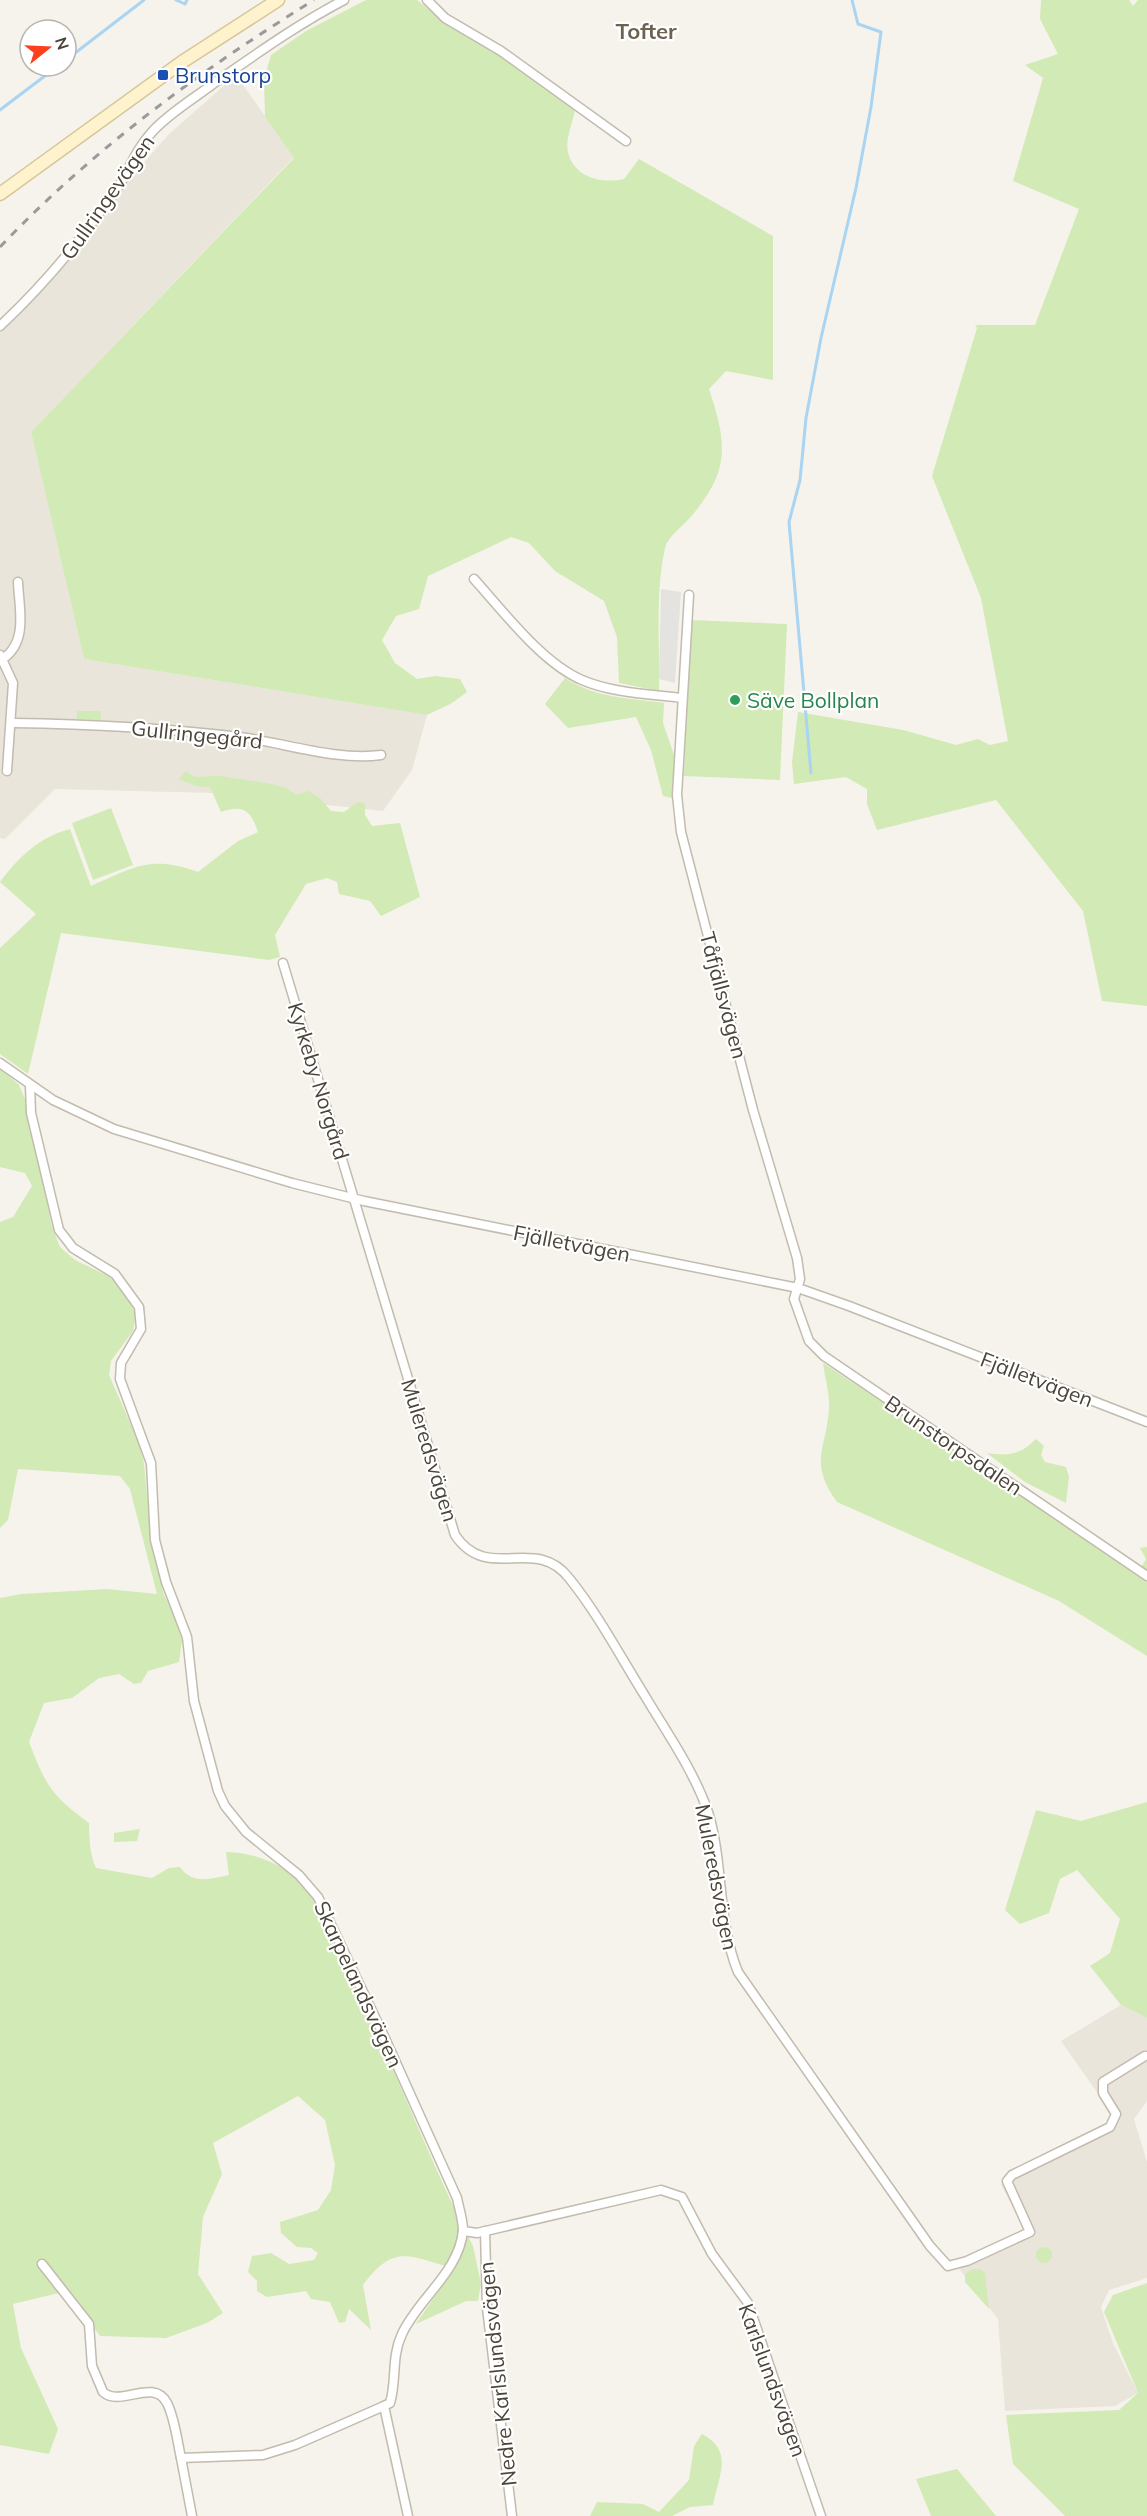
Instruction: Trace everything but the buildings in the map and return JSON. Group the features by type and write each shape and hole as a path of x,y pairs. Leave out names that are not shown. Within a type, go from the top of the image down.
{"main road":[{"path":"0,194 172,69 278,0"}],"street":[{"name":"Gullringevägen","path":"0,326 55,269 90,226 121,183 134,154 153,130 248,60 316,14 344,0"},
{"path":"427,0 446,18 501,51 626,141"},
{"path":"474,579 548,656 576,677 598,686 682,698"},
{"path":"7,771 13,683 2,656 13,651 19,638 18,582"},
{"name":"Tåfjällsvägen","path":"689,595 677,795 684,845 753,1110 797,1258 800,1279 798,1288"},
{"name":"Gullringegård","path":"12,723 171,729 264,740 352,757 381,755"},
{"name":"Kyrkeby Norgård","path":"283,963 353,1199"},
{"name":"Fjälletvägen","path":"0,1063 30,1086 83,1116 121,1132 353,1199 798,1288 1147,1422"},
{"name":"Skarpelandsvägen","path":"30,1086 31,1113 58,1230 73,1248 100,1263 119,1278 139,1307 141,1329 121,1362 120,1379 151,1463 152,1514 156,1546 166,1582 187,1637 194,1701 218,1791 225,1806 246,1832 299,1875 318,1897 447,2172 457,2198 463,2231"},
{"name":"Muleredsvägen","path":"353,1199 455,1535 468,1551 489,1560 535,1557 558,1564 589,1605 687,1768 708,1812 729,1942 738,1972 930,2246 948,2266 967,2261 1030,2232 1007,2181 1012,2175 1110,2127 1116,2114 1104,2093 1103,2082 1145,2056"},
{"name":"Brunstorpsdalen","path":"798,1288 794,1299 801,1321 809,1341 824,1356 1147,1576"},
{"name":"Karlslundsvägen","path":"463,2231 485,2231 662,2190 682,2197 712,2254 748,2303 821,2516"},
{"path":"181,2458 263,2455 301,2442 390,2403 394,2353 403,2332 453,2259 463,2231"},
{"name":"Nedre Karlslundsvägen","path":"485,2231 487,2308 512,2516"},
{"path":"42,2264 89,2324 92,2366 103,2392 115,2397 148,2392 159,2394 168,2405 192,2516"},
{"path":"384,2406 408,2516"}],"shaded area":[{"path":"236,75 294,157 31,432 84,659 427,715 412,770 383,811 214,793 55,789 5,839 0,838 0,327 169,134"},
{"path":"661,589 681,592 675,683 659,679"},
{"path":"1121,2005 1147,2018 1147,2101 1134,2119 1147,2162 1147,2278 1109,2290 1101,2307 1113,2343 1138,2393 1115,2406 1005,2411 998,2319 954,2262 1024,2233 1024,2228 1001,2185 1008,2173 1108,2124 1111,2116 1108,2108 1061,2041"}],"green space":[{"path":"366,0 417,0 440,19 497,54 575,110 567,147 571,161 583,173 598,180 624,179 639,159 773,236 773,380 726,371 709,389 720,427 721,458 712,487 702,503 666,544 659,601 659,691 619,683 617,637 604,601 555,571 529,543 511,537 428,576 419,609 396,616 382,640 395,663 417,679 435,676 460,679 467,692 452,703 427,715 84,659 31,432 294,158 265,117 264,80 271,55 306,31"},
{"path":"1041,0 1129,0 1133,6 1138,0 1147,0 1147,1006 1102,1001 1083,911 996,800 877,830 867,804 867,789 846,777 794,784 792,762 798,712 903,730 956,745 978,739 990,745 1008,741 981,598 932,476 977,328 975,325 1035,325 1079,209 1013,181 1043,78 1025,65 1058,54 1040,19"},
{"name":"Säve Bollplan","path":"690,620 787,624 780,780 684,776"},
{"path":"565,678 588,690 664,703 663,723 674,755 672,798 663,796 651,750 636,717 568,728 545,704"},
{"path":"77,711 101,711 101,720 77,719"},
{"path":"186,771 195,777 219,776 272,784 286,788 297,795 308,791 320,798 331,811 344,812 358,802 365,803 365,815 372,826 400,823 420,897 381,916 370,901 339,894 337,882 327,878 306,884 275,935 280,957 269,960 61,933 28,1074 0,1054 0,948 36,914 0,882 30,849 49,837 70,829 91,886 132,869 155,864 167,864 198,872 238,841 258,832 246,811 236,809 221,812 210,787 196,786 179,779"},
{"path":"111,808 133,865 93,880 72,823"},
{"path":"0,1068 19,1085 25,1099 52,1226 60,1247 75,1260 108,1276 120,1286 136,1314 133,1331 111,1361 109,1375 139,1443 144,1463 151,1542 164,1595 173,1612 182,1640 179,1662 148,1671 141,1683 134,1684 119,1674 99,1678 72,1698 44,1703 29,1742 45,1780 66,1805 89,1823 90,1847 96,1868 152,1878 169,1868 180,1867 190,1876 209,1879 229,1875 226,1852 237,1853 269,1861 279,1866 306,1888 320,1909 332,1940 372,2022 473,2246 481,2284 478,2301 466,2301 416,2324 454,2268 414,2257 394,2258 374,2271 363,2285 371,2330 349,2309 345,2322 339,2323 330,2302 311,2299 306,2291 267,2297 257,2291 257,2281 248,2272 252,2256 271,2253 289,2264 314,2260 318,2253 311,2248 297,2247 281,2233 280,2222 318,2210 331,2190 335,2165 325,2120 298,2096 213,2143 222,2174 203,2217 198,2274 223,2313 207,2323 166,2338 100,2336 67,2291 13,2304 21,2348 58,2429 49,2454 0,2445 0,1598 21,1594 107,1589 157,1594 130,1489 120,1476 18,1469 8,1520 0,1528 0,1222 13,1217 32,1186 25,1173 0,1167"},
{"path":"823,1363 1067,1523 1137,1575 1146,1559 1140,1548 1147,1547 1147,1656 1059,1601 837,1502 828,1488 821,1467 829,1410"},
{"path":"1036,1439 1044,1446 1041,1455 1045,1462 1066,1467 1069,1477 1066,1503 1025,1482 987,1453 1014,1453"},
{"path":"1147,1802 1147,2018 1121,2005 1090,1966 1110,1953 1120,1919 1077,1870 1060,1879 1049,1913 1020,1924 1005,1910 1036,1810 1081,1821"},
{"path":"140,1829 137,1841 114,1842 114,1833"},
{"path":"1041,2247 1047,2247 1052,2255 1050,2261 1041,2263 1036,2258 1036,2252"},
{"path":"973,2269 980,2269 985,2273 989,2309 965,2282 965,2274"},
{"path":"1147,2283 1147,2516 1065,2516 1013,2464 1006,2415 1119,2410 1138,2393 1104,2312 1113,2295"},
{"path":"702,2434 712,2441 721,2456 721,2474 713,2505 690,2507 672,2516 590,2516 597,2502 643,2504 659,2512 689,2480 694,2446"},
{"path":"957,2469 996,2516 931,2516 916,2479"}],"waterway":[{"path":"78,51 144,0"},
{"path":"176,0 185,4 187,0"},
{"path":"811,773 789,522 800,480 806,418 821,338 856,188 871,107 881,32 858,24 852,0"},
{"path":"0,110 42,78"}],"railway":[{"path":"0,247 72,177 149,113 230,54 314,0"}],"place":[{"name":"Brunstorp","path":"163,75"},
{"name":"Säve Bollplan","path":"735,700"}],"district":[{"name":"Tofter","path":"646,31"}]}
